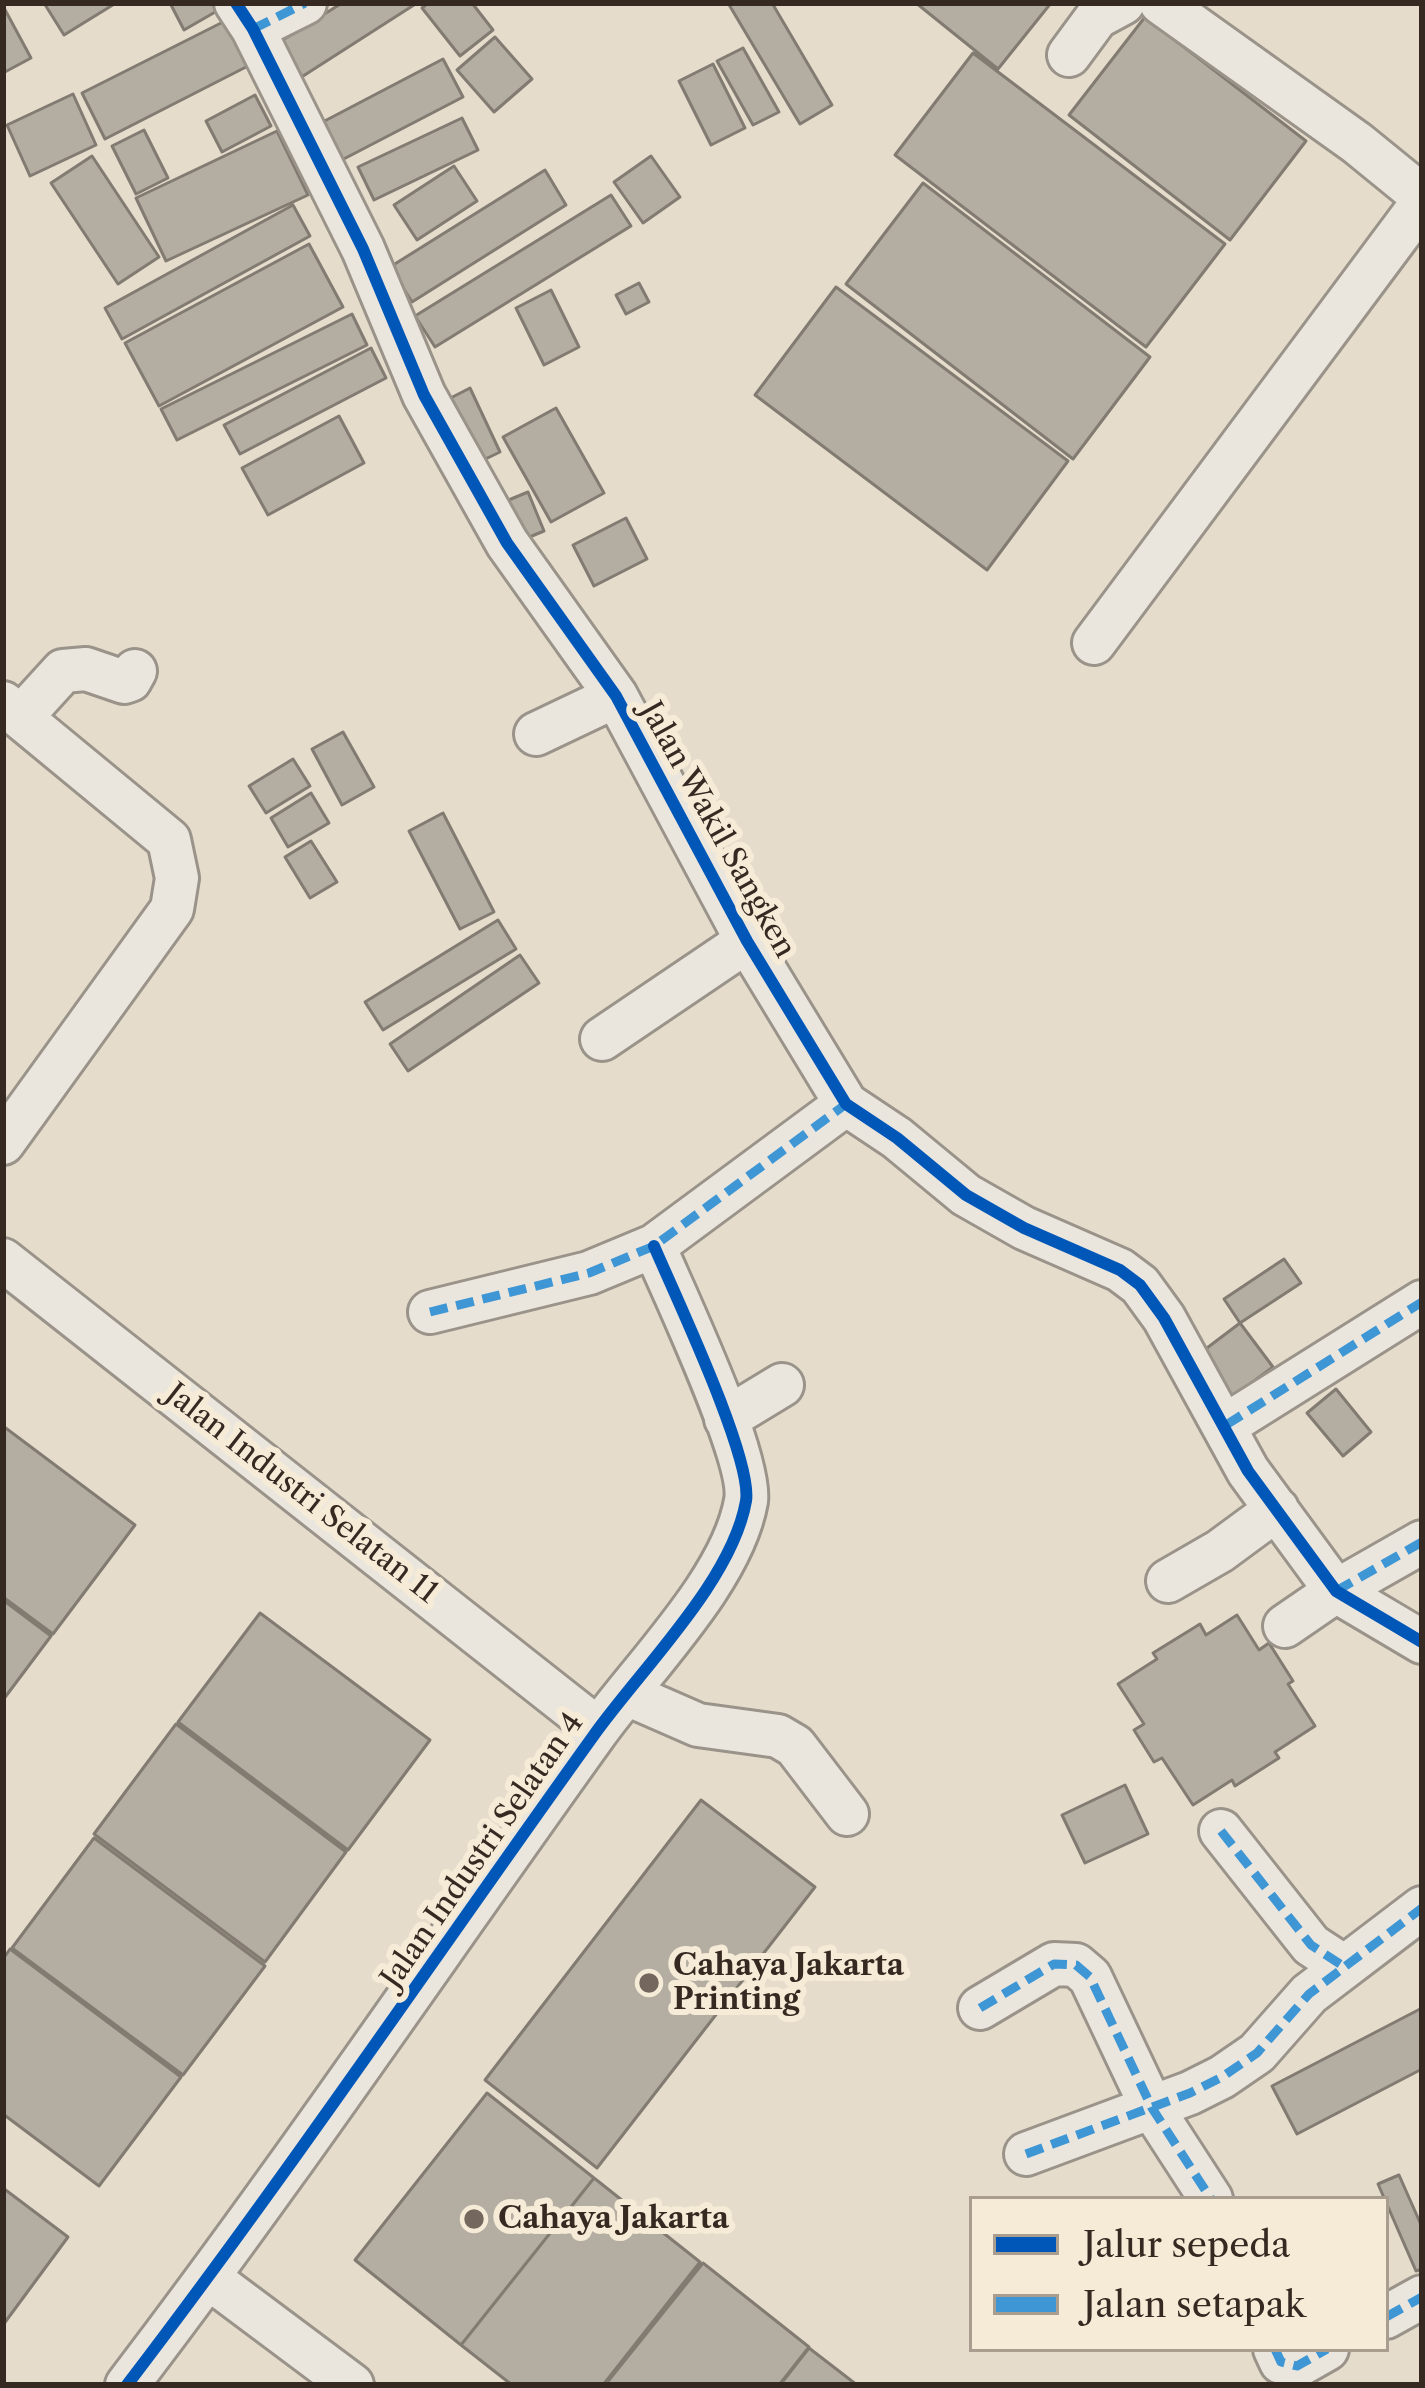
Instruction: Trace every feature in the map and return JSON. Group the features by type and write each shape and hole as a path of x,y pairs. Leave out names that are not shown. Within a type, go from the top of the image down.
{"street":[{"path":"245,16 305,3"},
{"path":"1069,55 1096,17 1123,3"},
{"path":"1094,644 1422,200 1358,142 1161,3"},
{"name":"Jalan Wakil Sangken","path":"245,16 363,249 424,395 507,543 616,696 747,940 846,1104 897,1138 966,1195 1024,1228 1120,1270 1140,1285 1165,1318 1248,1471 1336,1591"},
{"path":"3,1143 172,909 177,878 169,840 12,710 63,670 86,669 124,682 135,670"},
{"path":"536,734 616,696"},
{"path":"602,1040 747,940"},
{"path":"430,1312 589,1274 654,1246 846,1104"},
{"name":"Jalan Industri Selatan 4","path":"127,2385 209,2278 598,1729 731,1552 747,1496 727,1419 654,1246"},
{"name":"Jalan Industri Selatan 11","path":"3,1260 598,1729"},
{"path":"1226,1425 1422,1302"},
{"path":"727,1419 782,1385"},
{"path":"1168,1581 1220,1551 1277,1509"},
{"path":"1285,1626 1422,1543"},
{"path":"1336,1591 1422,1642"},
{"path":"627,1694 698,1725 778,1736 795,1746 848,1814"},
{"path":"1221,1831 1311,1945 1343,1966"},
{"path":"1026,2154 1222,2077 1257,2053 1281,2022 1343,1966 1422,1908"},
{"path":"980,2008 1054,1964 1076,1965 1090,1977 1152,2108 1209,2196"},
{"path":"209,2278 352,2385"},
{"path":"1389,2315 1422,2297"},
{"path":"1277,2352 1282,2362 1297,2366 1322,2352"}],"building":[{"path":"44,3 116,3 64,35"},
{"path":"170,3 212,3 217,11 184,30"},
{"path":"342,3 417,3 300,78 278,43"},
{"path":"428,3 472,3 493,30 460,56 422,8"},
{"path":"728,3 772,3 832,105 800,124"},
{"path":"916,3 1051,3 998,69"},
{"path":"3,6 31,58 3,73"},
{"path":"1145,17 1306,141 1230,240 1069,115"},
{"path":"225,21 248,66 105,139 82,93"},
{"path":"495,37 532,79 494,112 457,70"},
{"path":"743,48 779,112 753,125 717,61"},
{"path":"973,53 1225,244 1146,347 895,155"},
{"path":"443,59 463,97 336,163 317,125"},
{"path":"713,64 745,128 711,145 679,81"},
{"path":"73,94 96,145 30,176 7,125"},
{"path":"255,95 271,126 222,152 206,121"},
{"path":"462,118 478,150 374,200 358,167"},
{"path":"144,130 168,178 136,194 112,146"},
{"path":"277,131 308,195 166,261 136,198"},
{"path":"92,156 159,257 118,284 51,183"},
{"path":"651,156 680,197 643,223 614,182"},
{"path":"454,166 477,201 417,240 394,205"},
{"path":"545,170 566,205 412,302 390,267"},
{"path":"923,183 1150,357 1073,459 846,284"},
{"path":"611,195 631,226 435,347 415,316"},
{"path":"293,205 310,236 122,339 105,308"},
{"path":"309,244 343,307 159,406 125,343"},
{"path":"639,283 649,302 626,314 616,295"},
{"path":"836,287 1068,461 987,570 755,395"},
{"path":"551,290 579,347 544,365 516,308"},
{"path":"352,314 367,345 177,440 161,409"},
{"path":"371,348 386,378 240,454 224,425"},
{"path":"470,388 500,452 469,467 439,404"},
{"path":"556,408 604,493 551,522 503,437"},
{"path":"339,416 364,463 268,515 242,468"},
{"path":"528,492 544,531 515,543 499,504"},
{"path":"626,518 647,559 594,586 573,545"},
{"path":"343,732 374,787 342,805 312,749"},
{"path":"293,759 310,786 266,813 249,786"},
{"path":"311,793 329,823 288,847 271,818"},
{"path":"443,813 494,912 460,929 409,831"},
{"path":"311,841 337,882 310,898 285,857"},
{"path":"498,920 516,949 383,1030 365,1002"},
{"path":"520,955 539,983 408,1071 390,1044"},
{"path":"1284,1259 1301,1283 1240,1323 1224,1299"},
{"path":"1240,1323 1273,1367 1231,1398 1199,1354"},
{"path":"1336,1389 1371,1432 1343,1456 1307,1413"},
{"path":"3,1426 135,1525 53,1634 3,1597"},
{"path":"3,1600 51,1636 3,1700"},
{"path":"260,1613 430,1740 348,1850 178,1722"},
{"path":"1237,1615 1259,1650 1269,1643 1315,1726 1275,1752 1279,1758 1193,1805 1162,1758 1154,1762 1134,1730 1144,1724 1118,1684 1157,1659 1153,1653 1200,1624 1206,1635"},
{"path":"176,1724 346,1852 265,1962 94,1834"},
{"path":"1125,1785 1148,1834 1085,1863 1062,1815"},
{"name":"Cahaya Jakarta Printing","path":"701,1800 815,1887 597,2168 485,2080"},
{"path":"94,1838 265,1966 183,2075 12,1948"},
{"path":"10,1949 181,2077 99,2186 3,2114 3,1959"},
{"path":"1422,2008 1422,2069 1297,2134 1272,2086"},
{"name":"Cahaya Jakarta","path":"487,2093 594,2178 461,2345 355,2260"},
{"path":"1399,2175 1422,2227 1422,2269 1416,2271 1389,2209 1389,2196 1383,2196 1378,2184"},
{"path":"594,2178 700,2262 603,2385 512,2385 461,2345"},
{"path":"3,2188 68,2237 3,2325"},
{"path":"703,2263 809,2347 779,2385 605,2385"},
{"path":"809,2348 857,2385 780,2385"}],"marked path":[{"path":"253,29 305,3"},
{"path":"430,1312 589,1273 654,1246 846,1104"},
{"path":"1226,1425 1422,1302"},
{"path":"1336,1591 1422,1542"},
{"path":"1221,1831 1311,1945 1343,1966"},
{"path":"1026,2154 1222,2077 1257,2053 1309,1994 1422,1908"},
{"path":"980,2008 1054,1964 1076,1965 1090,1977 1152,2108 1209,2196"},
{"path":"1389,2315 1422,2297"},
{"path":"1276,2352 1281,2362 1297,2366 1322,2352"}],"cycle path":[{"path":"236,3 363,249 424,395 507,543 616,696 747,941 846,1104 897,1138 966,1195 1024,1228 1120,1270 1140,1285 1164,1318 1248,1471 1336,1591 1422,1642"},
{"path":"127,2385 723,1562 746,1501 745,1480 710,1375 654,1246"}],"place":[{"name":"Cahaya Jakarta Printing","path":"649,1983"},
{"name":"Cahaya Jakarta","path":"474,2219"}]}
